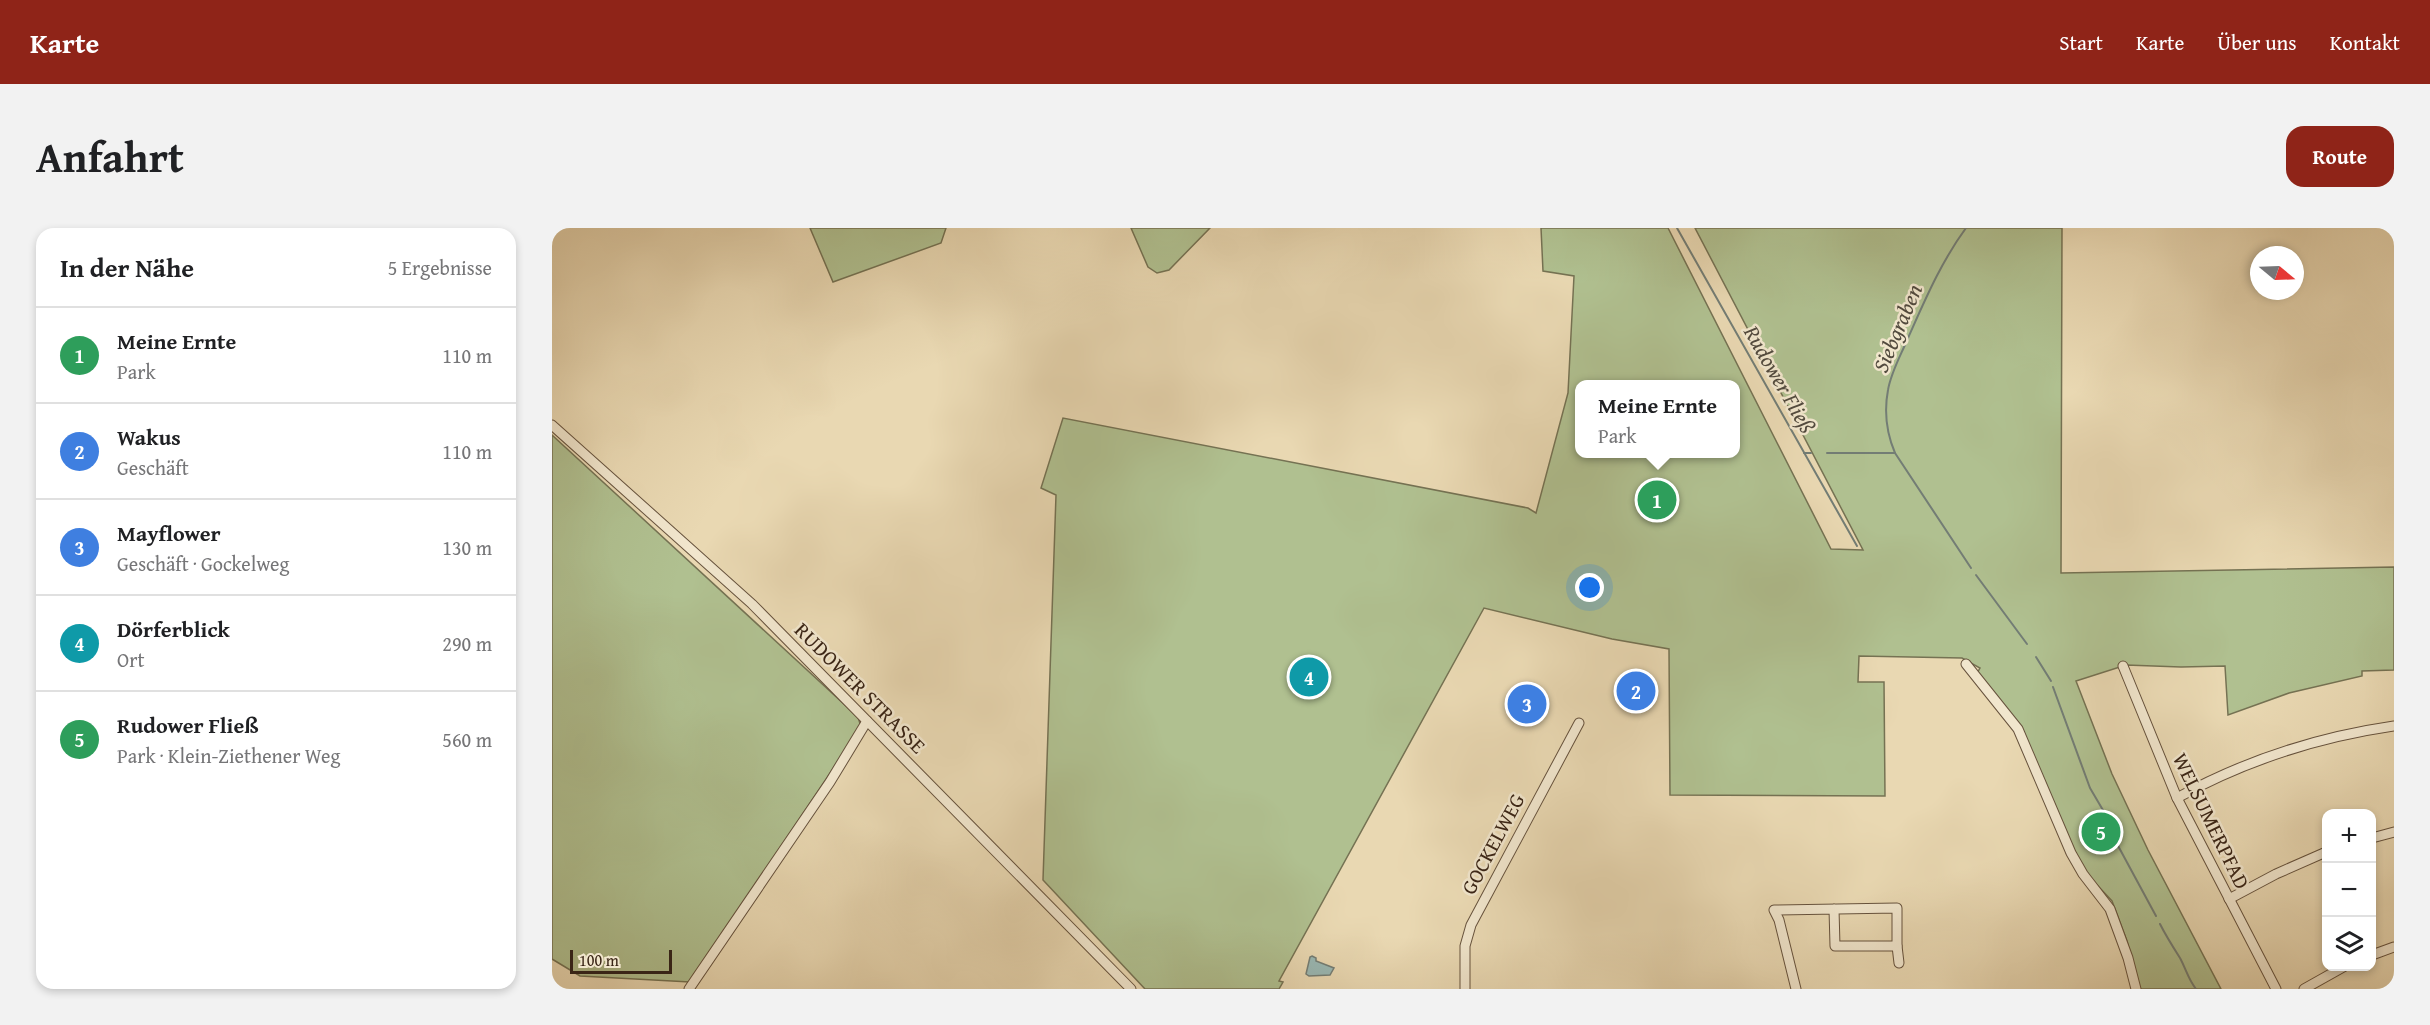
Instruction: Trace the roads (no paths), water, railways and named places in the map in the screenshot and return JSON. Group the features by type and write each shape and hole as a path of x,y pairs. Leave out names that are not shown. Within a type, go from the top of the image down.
{"street":[{"name":"RUDOWER STRASSE","path":"552,425 752,604 1131,989"},
{"path":"1966,664 2018,729 2071,853 2113,914 2136,989"},
{"name":"WELSUMERPFAD","path":"2123,666 2177,798 2276,989"},
{"path":"689,989 781,854 867,721"},
{"name":"GOCKELWEG","path":"1465,989 1465,946 1471,925 1579,723"},
{"path":"2177,798 2236,770 2297,747 2355,732 2394,726"},
{"path":"2376,837 2394,832"},
{"path":"2229,899 2276,874 2322,854"},
{"path":"1834,909 1835,946 1897,946"},
{"path":"1796,989 1779,920 1774,910 1897,909 1899,963"},
{"path":"2376,954 2394,947"},
{"path":"2304,989 2337,971"}],"water":[{"path":"1312,956 1316,958 1316,961 1334,968 1330,975 1309,976 1306,974"}],"waterway":[{"name":"Rudower Fließ","path":"1677,228 1857,546"},
{"name":"Siebgraben","path":"1966,228 1934,282 1896,364 1888,390 1886,414 1895,453 1971,568"},
{"name":"Rudower Fließ","path":"1804,453 1811,453"},
{"path":"1827,453 1895,453"},
{"name":"Siebgraben","path":"1976,575 2027,644"},
{"name":"Siebgraben","path":"2036,657 2051,681"},
{"name":"Rudower Fließ","path":"2053,687 2090,788 2107,817 2116,842 2156,916"},
{"name":"Rudower Fließ","path":"2160,924 2196,989"}],"place":[{"name":"Meine Ernte","path":"1657,500"},
{"name":"Dörferblick","path":"1309,677"},
{"name":"Wakus","path":"1636,691"},
{"name":"Mayflower","path":"1527,704"},
{"name":"Rudower Fließ","path":"2101,832"}]}
